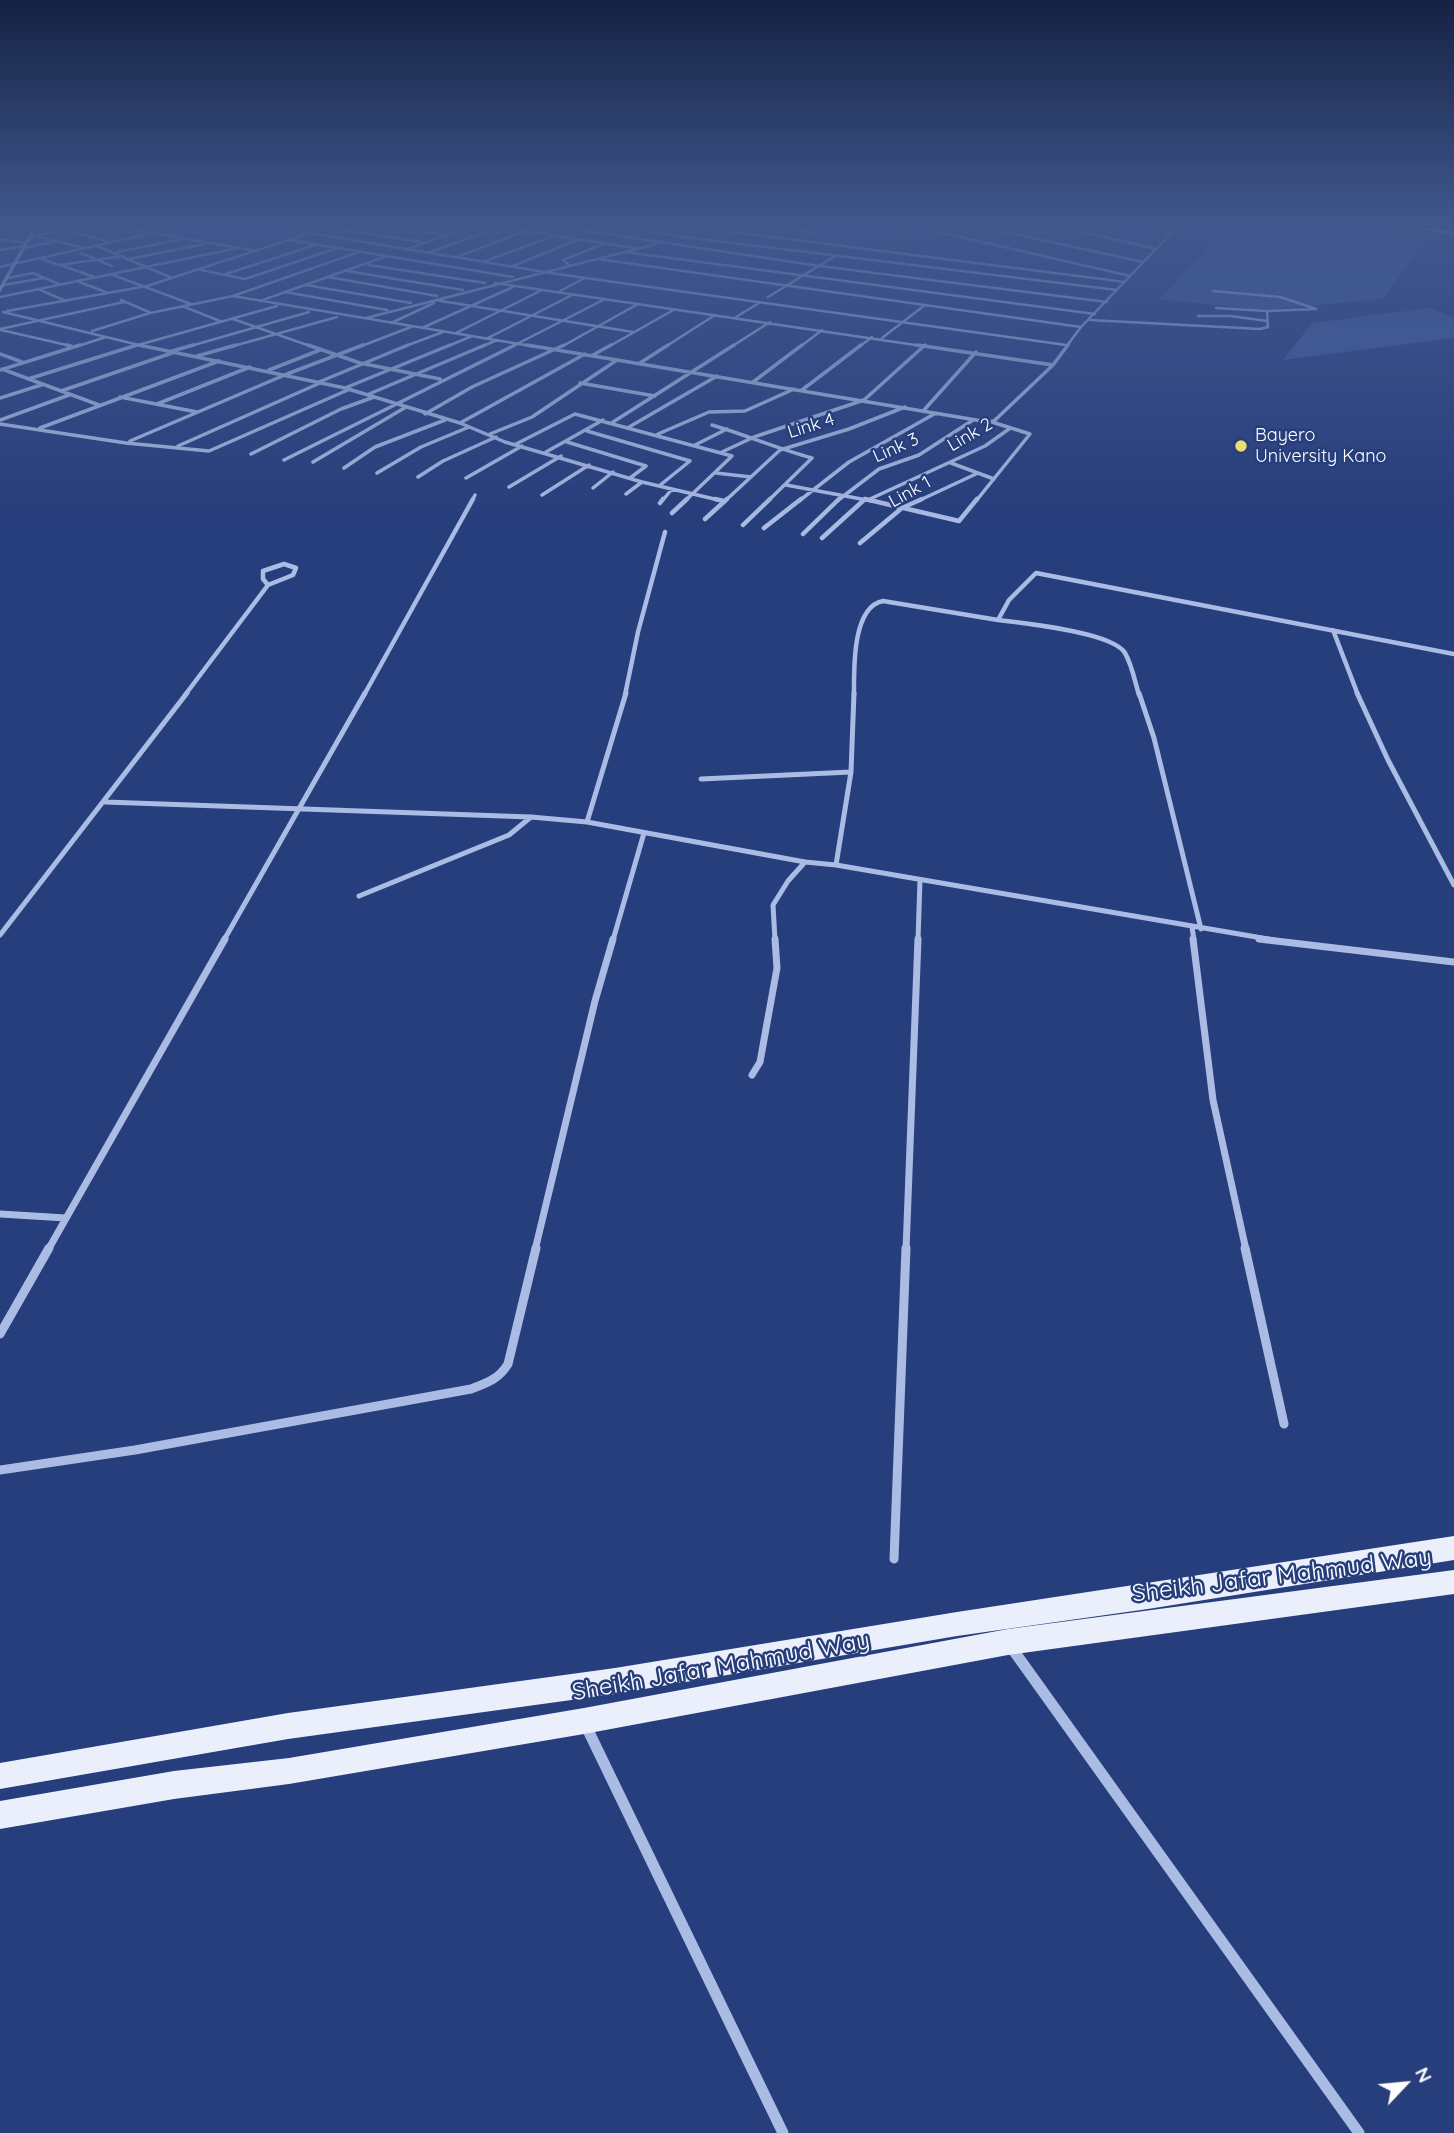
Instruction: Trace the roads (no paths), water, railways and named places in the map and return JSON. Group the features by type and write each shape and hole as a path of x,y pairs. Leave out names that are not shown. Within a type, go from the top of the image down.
{"main road":[{"name":"Sheikh Jafar Mahmud Way","path":"0,1776 248,1732 615,1681 957,1624 1149,1597 1454,1548"},
{"name":"Sheikh Jafar Mahmud Way","path":"0,1815 584,1721 1008,1642 1453,1583"}],"street":[{"path":"0,330 25,324"},
{"path":"56,324 170,353 269,370 348,388 470,426 522,446 642,482 724,502"},
{"path":"90,332 117,324"},
{"path":"28,379 211,324"},
{"path":"249,324 360,363 440,379"},
{"path":"61,391 266,324"},
{"path":"194,357 315,324"},
{"path":"394,324 905,406 992,422 1030,434 959,521 815,488 786,485"},
{"path":"421,328 431,324"},
{"path":"455,333 473,324"},
{"path":"487,338 516,324"},
{"path":"284,460 392,402 520,344 558,324"},
{"path":"584,324 633,332"},
{"path":"425,414 472,387 557,349 601,324"},
{"path":"593,355 648,324"},
{"path":"640,363 701,324"},
{"path":"613,422 770,324"},
{"path":"775,324 1053,365"},
{"path":"881,339 903,324"},
{"path":"908,324 1066,345"},
{"path":"1056,324 1081,327"},
{"path":"992,422 1053,365 1085,324"},
{"path":"1124,324 1260,329 1268,327 1267,324"},
{"path":"126,443 286,374 412,327"},
{"path":"0,330 73,347"},
{"path":"753,382 822,330"},
{"path":"178,446 360,363 444,332"},
{"path":"0,422 126,443 216,450 387,369 472,336"},
{"path":"1,369 107,337"},
{"path":"802,390 872,337"},
{"path":"368,394 497,340"},
{"path":"722,453 754,437 864,400 925,345"},
{"path":"269,370 321,350"},
{"path":"924,410 976,352"},
{"path":"0,354 23,362"},
{"path":"460,423 586,354"},
{"path":"490,434 532,417 579,383 618,360"},
{"path":"38,428 220,361"},
{"path":"157,404 251,367"},
{"path":"1,369 100,405"},
{"path":"613,422 695,372"},
{"path":"629,427 718,376"},
{"path":"579,383 655,396"},
{"path":"0,398 41,384"},
{"path":"657,435 709,411 745,411 795,389"},
{"path":"0,422 70,395"},
{"path":"120,397 197,412"},
{"path":"251,454 341,409 374,397"},
{"name":"Link 4","path":"705,519 780,450 849,429 905,406"},
{"path":"313,462 406,407"},
{"path":"764,528 849,462 937,412"},
{"path":"516,444 574,414 613,422 733,457 672,513"},
{"path":"344,468 375,447 446,420"},
{"path":"546,452 603,420"},
{"name":"Link 3","path":"803,534 844,495 882,467 902,463 919,455 973,420"},
{"path":"712,425 754,437 780,450 812,458 743,525"},
{"path":"377,472 421,447 470,426"},
{"path":"695,445 727,429"},
{"name":"Link 2","path":"822,538 867,499 951,463 985,446 1009,429"},
{"path":"587,430 690,461 659,486"},
{"path":"418,477 443,461 496,437"},
{"path":"567,442 646,466 630,478"},
{"path":"466,478 522,446"},
{"path":"509,487 561,456"},
{"path":"951,463 994,479"},
{"path":"542,495 589,465"},
{"path":"593,488 612,472"},
{"path":"716,473 751,478"},
{"name":"Link 1","path":"860,543 902,508 978,473"},
{"path":"626,494 642,482"},
{"path":"660,502 672,489"},
{"path":"0,1334 433,574 475,495"},
{"path":"587,822 624,701 665,532"},
{"path":"0,935 105,802 268,586 293,575 296,568 284,564 263,571 263,579 268,586"},
{"path":"998,620 1001,610 1036,573 1454,654"},
{"path":"836,865 851,772 855,652 869,606 878,601 890,601 998,620 1099,638 1116,644 1124,651 1154,738 1196,928 1213,1100 1284,1424"},
{"path":"1333,630 1345,667 1393,768 1454,885"},
{"path":"701,779 851,772"},
{"path":"105,802 531,817 587,822 1196,928 1332,949 1454,962"},
{"path":"359,896 509,835 531,817"},
{"path":"0,1470 135,1450 471,1389 502,1374 508,1364 525,1300 595,1001 644,833"},
{"path":"752,1075 760,1062 777,968 773,905 788,881 805,862"},
{"path":"894,1559 920,880"},
{"path":"0,1214 66,1218"},
{"path":"1008,1642 1359,2133"},
{"path":"584,1721 783,2133"}],"place":[{"name":"Bayero University Kano","path":"1241,446"}]}
